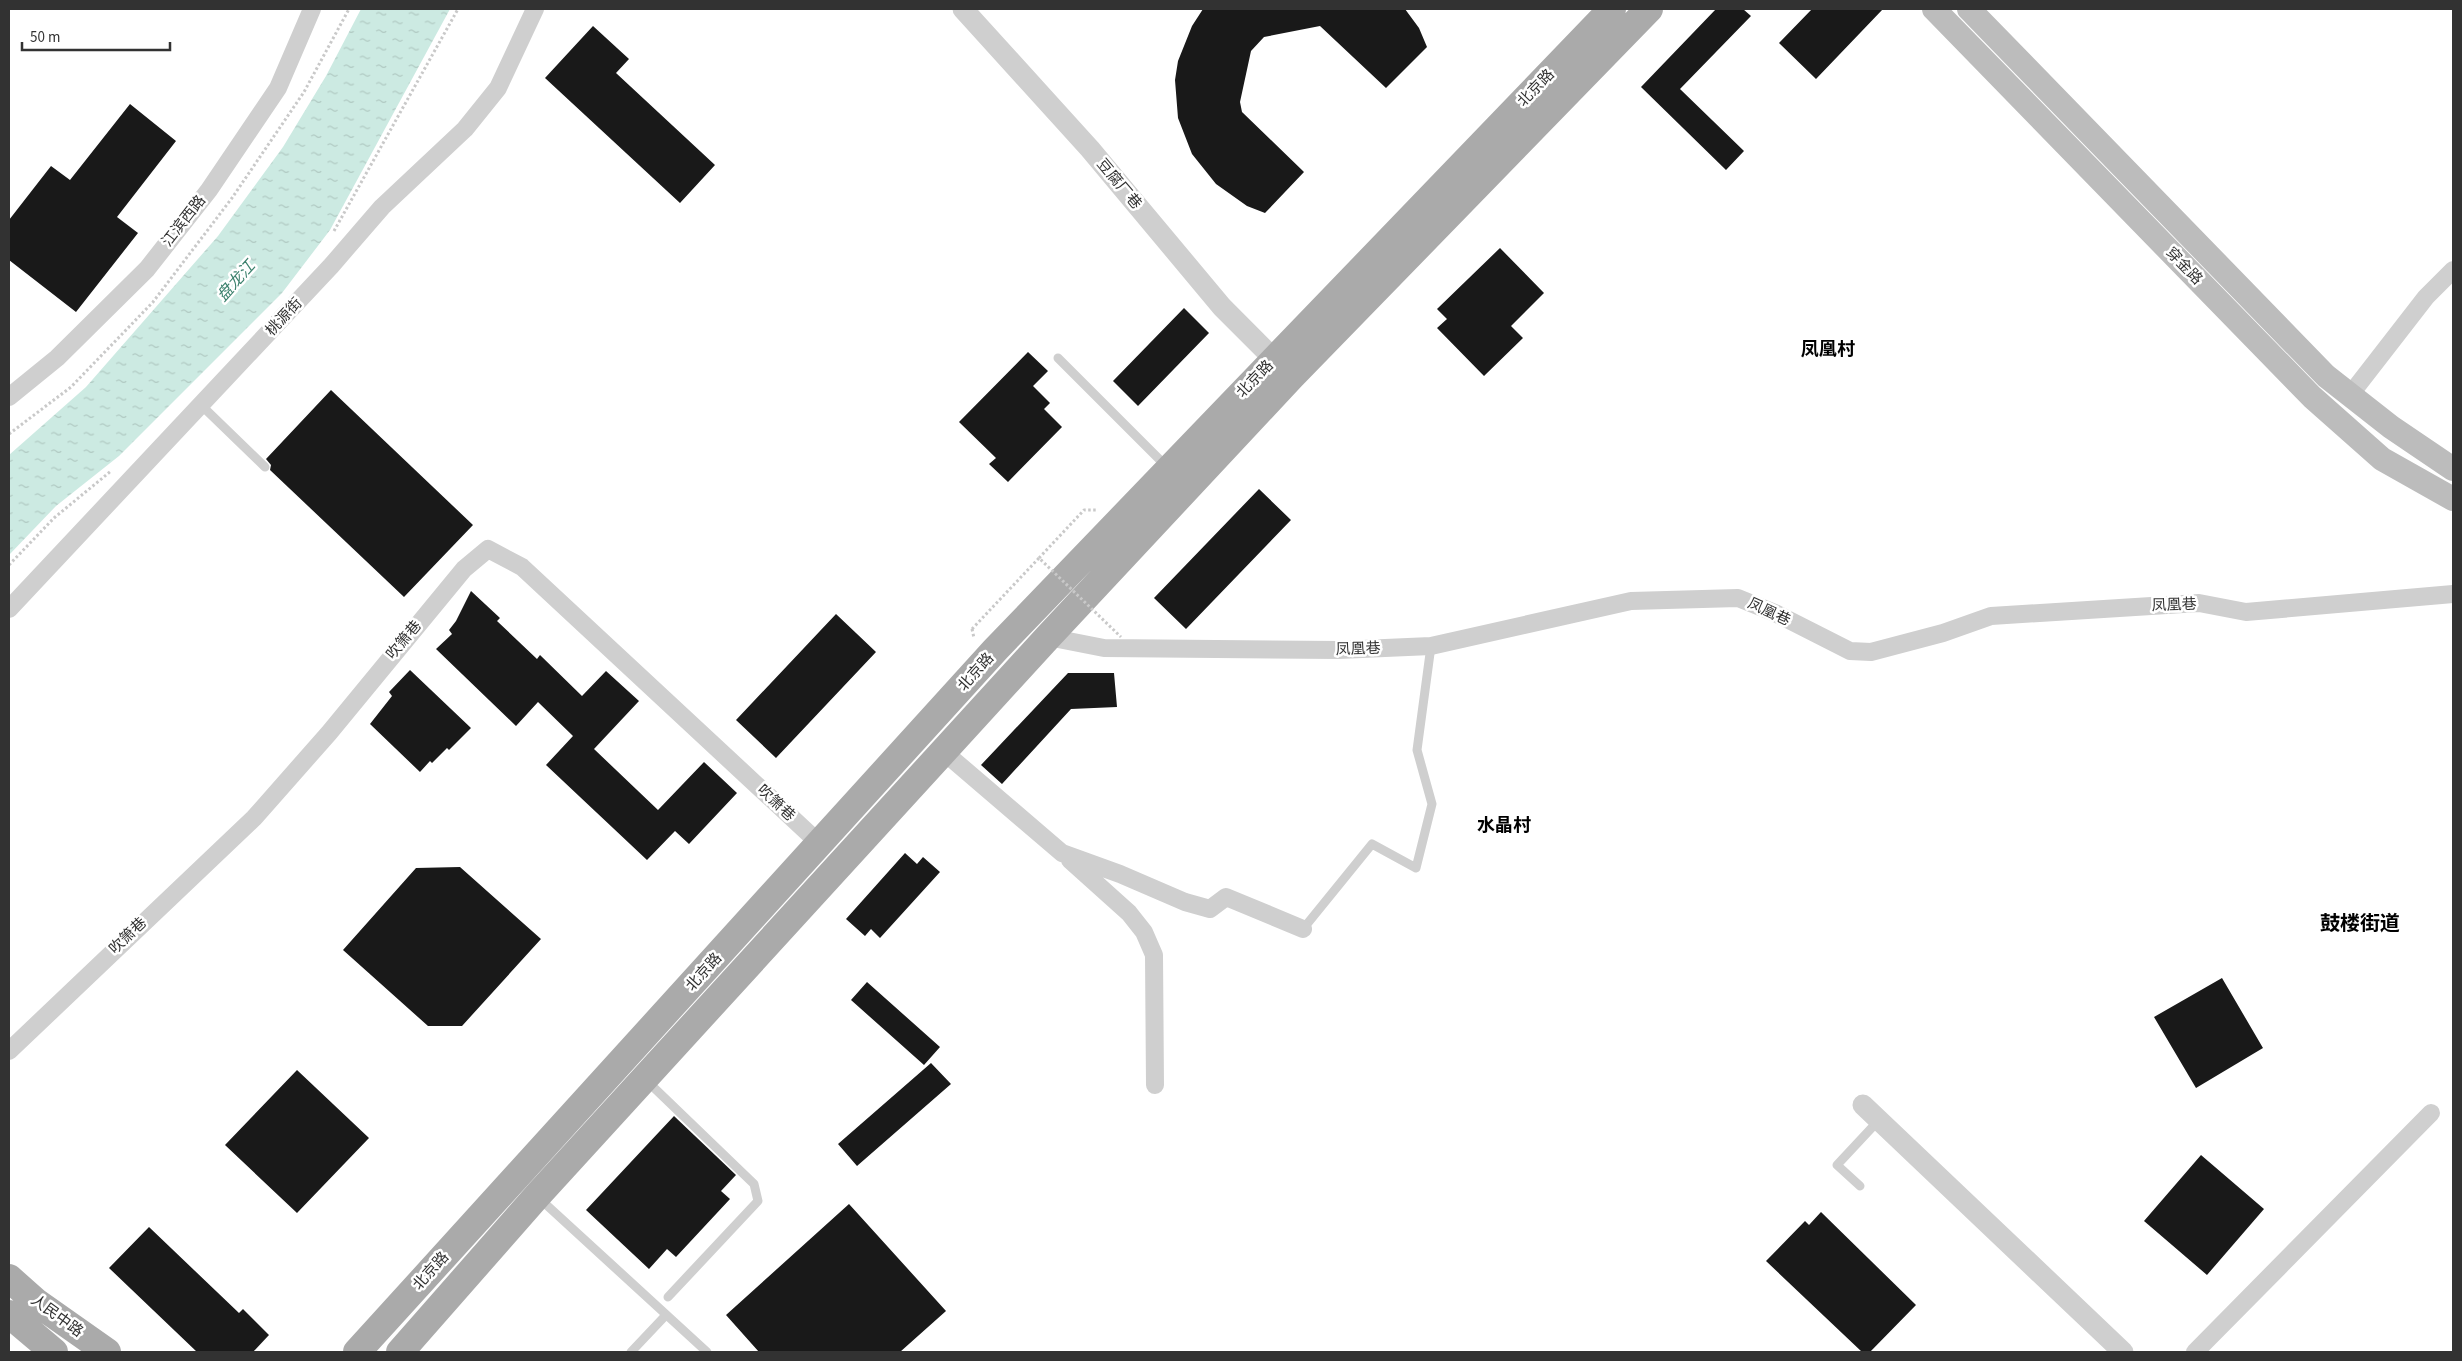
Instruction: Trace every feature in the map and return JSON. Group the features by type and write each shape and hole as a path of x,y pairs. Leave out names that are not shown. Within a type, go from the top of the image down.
{"main road":[{"name":"北京路","path":"357,1352 996,650 1612,9"},
{"name":"北京路","path":"400,1352 538,1196 1048,637 1291,377 1649,9"},
{"name":"穿金路","path":"1934,9 2312,397 2382,459 2453,499"},
{"name":"穿金路","path":"1969,9 2326,376 2390,427 2453,469"},
{"name":"人民中路","path":"9,1278 36,1302 107,1352"},
{"name":"人民中路","path":"9,1314 54,1352"}],"street":[{"name":"江滨西路","path":"9,397 57,358 147,269 209,190 278,88 312,9"},
{"name":"桃源街","path":"9,609 332,266 382,206 465,129 498,88 535,9"},
{"name":"豆腐厂巷","path":"963,9 1090,149 1222,306 1274,359"},
{"path":"2350,395 2426,297 2453,270"},
{"name":"吹箫巷","path":"9,1051 254,818 329,733 464,569 488,549 522,567 820,844"},
{"name":"凤凰巷","path":"1048,637 1104,648 1339,650 1431,646 1632,601 1738,598 1775,613 1850,651 1871,652 1943,633 1991,616 2199,603 2246,612 2453,594"},
{"path":"944,752 1129,913 1144,932 1154,955 1155,1085"},
{"path":"1062,853 1120,874 1185,902 1210,909 1226,897 1302,929"},
{"path":"1863,1105 2123,1352"},
{"path":"2195,1352 2432,1113"}],"lane":[{"path":"1058,358 1169,469"},
{"path":"201,405 265,467"},
{"path":"1302,929 1372,844 1416,868 1432,804 1418,750 1431,646"},
{"path":"645,1080 754,1184 758,1201 668,1297"},
{"path":"1860,1186 1837,1165 1879,1120"},
{"path":"538,1196 707,1352"},
{"path":"631,1352 666,1315"}],"path":[{"path":"331,237 458,9"},
{"path":"972,628 1084,510"},
{"path":"1039,558 1121,637"}],"water":[{"name":"盘龙江","path":"361,9 450,9 330,230 282,293 119,456 56,506 9,555 9,455 86,387 218,236 283,147 326,76"}],"building":[{"path":"1203,9 1405,9 1419,28 1427,47 1386,88 1320,26 1264,37 1251,51 1240,102 1242,112 1304,172 1265,213 1247,206 1216,184 1192,154 1178,118 1175,80 1178,61 1192,26"},
{"path":"1716,9 1743,9 1751,16 1680,89 1744,151 1726,170 1641,87"},
{"path":"1812,9 1883,9 1816,79 1779,43"},
{"path":"593,26 629,59 616,73 715,165 680,203 545,78"},
{"path":"130,104 176,141 117,217 138,233 76,312 9,260 9,220 51,166 70,180"},
{"path":"1500,248 1544,293 1511,326 1523,338 1484,376 1437,328 1447,319 1437,309"},
{"path":"1184,308 1209,333 1138,406 1113,381"},
{"path":"1028,352 1048,371 1033,386 1050,403 1044,409 1062,427 1008,482 989,464 996,458 959,422"},
{"path":"331,390 473,525 404,597 270,470 271,465 266,459"},
{"path":"1259,489 1291,520 1186,629 1154,598"},
{"path":"471,591 500,618 497,621 537,659 540,655 582,696 606,671 639,701 594,749 658,810 704,762 737,793 689,844 675,831 647,860 546,765 573,736 538,702 516,726 436,649 452,634 449,630 456,621"},
{"path":"836,614 876,652 776,758 736,720"},
{"path":"410,670 471,728 449,750 447,748 432,763 430,761 420,772 370,724 392,696 389,692"},
{"path":"1068,673 1114,673 1117,707 1071,709 1002,784 981,765"},
{"path":"905,853 917,864 923,857 940,872 880,938 871,929 865,936 846,919"},
{"path":"460,867 541,939 462,1026 428,1026 343,950 416,868"},
{"path":"2222,978 2263,1048 2196,1088 2154,1017"},
{"path":"867,982 940,1047 924,1065 851,1000"},
{"path":"931,1063 951,1084 857,1166 838,1144"},
{"path":"297,1070 369,1138 297,1213 225,1145"},
{"path":"674,1116 736,1175 721,1191 730,1199 676,1257 667,1249 649,1269 586,1210"},
{"path":"2201,1155 2264,1209 2207,1275 2144,1221"},
{"path":"849,1204 946,1311 900,1352 759,1352 726,1315"},
{"path":"1821,1212 1916,1305 1870,1352 1862,1352 1766,1261 1805,1221 1809,1225"},
{"path":"149,1227 239,1313 243,1309 269,1335 253,1352 197,1352 109,1268"}],"district":[{"name":"凤凰村","path":"1828,349"},
{"name":"水晶村","path":"1504,825"},
{"name":"鼓楼街道","path":"2360,924"}]}
